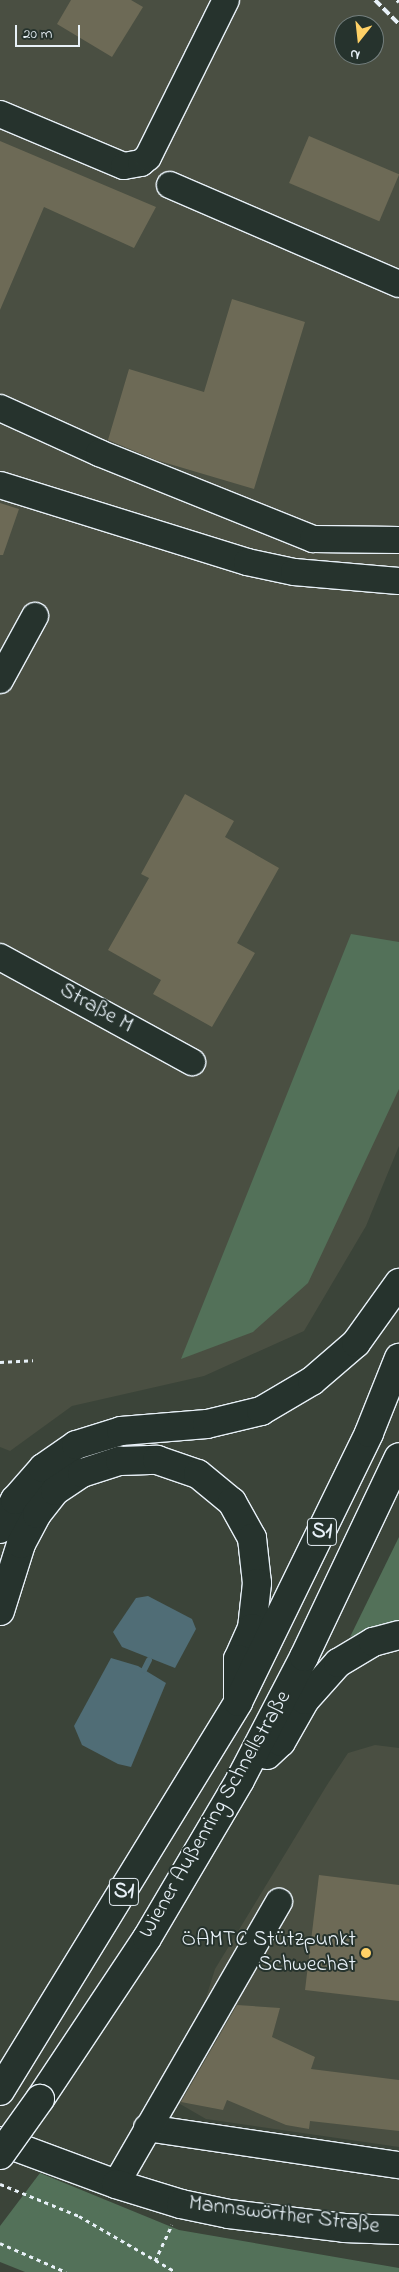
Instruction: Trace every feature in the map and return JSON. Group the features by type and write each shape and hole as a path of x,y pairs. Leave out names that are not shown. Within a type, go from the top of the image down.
{"main road":[{"path":"0,1529 14,1500 43,1468 76,1445 121,1431 207,1424 260,1410 312,1381 356,1343 399,1283"},
{"name":"Wiener Außenring Schnellstraße","path":"4,2086 238,1702 369,1433 399,1358"},
{"name":"Wiener Außenring Schnellstraße","path":"0,2155 40,2099 147,1938 240,1780 304,1657 399,1457"},
{"path":"0,1610 21,1544 37,1514 55,1491 82,1473 120,1461 157,1460 198,1474 232,1502 252,1538 257,1583 252,1628 238,1659 238,1702"},
{"path":"240,1780 281,1742 305,1700 338,1663 373,1642 399,1636"},
{"name":"Mannswörther Straße","path":"0,2141 116,2184 181,2204 229,2214 344,2228 399,2230"}],"lane":[{"path":"0,114 124,166 141,164 148,157 226,0"},
{"path":"170,185 399,284"},
{"path":"0,408 99,453 313,539 399,540"},
{"path":"0,485 247,562 304,573 399,581"},
{"path":"0,680 35,616"},
{"name":"Straße M","path":"0,957 192,1062"},
{"path":"116,2184 279,1902"},
{"path":"147,2128 399,2165"}],"path":[{"path":"0,1362 33,1360"},
{"path":"0,2184 79,2216 176,2272"},
{"path":"155,2261 181,2204"},
{"path":"0,2243 66,2272"}],"shaded area":[{"path":"0,0 399,0 399,1146 366,1226 304,1331 204,1376 72,1406 10,1451 0,1447"},
{"path":"375,1745 399,1748 399,2147 206,2119 154,2089 204,2004 215,1969 327,1785 348,1753"}],"green space":[{"path":"351,934 399,942 399,1089 308,1283 253,1332 181,1359"},
{"path":"399,1537 399,1621 350,1637"},
{"path":"40,2173 179,2230 399,2268 399,2272 25,2272 0,2262 0,2226"}],"water":[{"path":"148,1596 192,1619 196,1629 175,1668 122,1647 113,1632 136,1598"},
{"path":"111,1658 138,1666 166,1683 131,1767 118,1764 82,1745 74,1726"}],"building":[{"path":"71,0 131,0 143,7 112,57 57,24"},
{"path":"309,136 399,174 379,221 289,183"},
{"path":"0,141 156,207 134,248 44,207 0,310"},
{"path":"232,299 305,322 254,489 156,460 108,440 129,369 204,392"},
{"path":"0,503 19,509 3,555 0,555"},
{"path":"185,794 234,821 225,837 279,868 237,943 255,953 212,1027 153,994 161,980 108,950 149,878 141,874"},
{"path":"319,1875 399,1885 399,2001 305,1990"},
{"path":"237,2005 280,2008 272,2037 315,2057 311,2069 399,2080 399,2131 310,2121 309,2129 286,2125 227,2100 223,2110 181,2102"}],"waterway":[{"path":"144,1670 149,1660"}],"railway":[{"path":"375,0 399,24"}],"place":[{"name":"ÖAMTC Stützpunkt Schwechat","path":"366,1953"}]}
